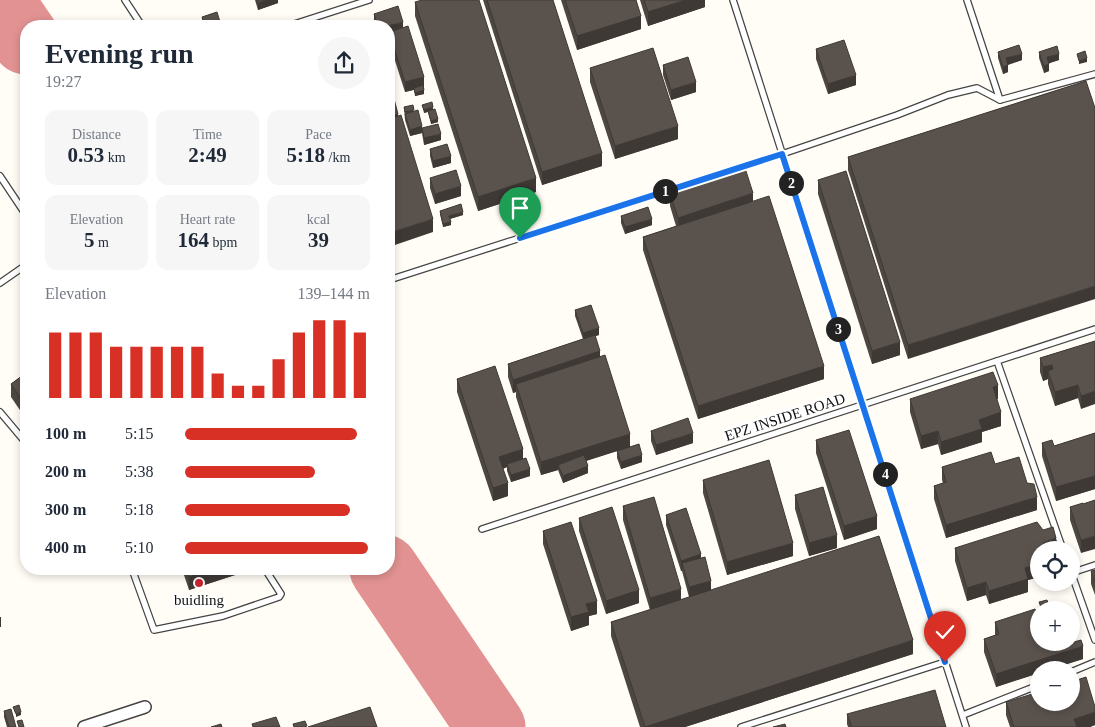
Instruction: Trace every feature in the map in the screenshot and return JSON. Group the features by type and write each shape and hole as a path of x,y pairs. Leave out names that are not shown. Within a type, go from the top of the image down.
{"street":[{"path":"84,727 145,707"}],"lane":[{"path":"125,0 138,20"},
{"path":"307,20 369,0"},
{"path":"732,0 966,727"},
{"path":"967,0 1000,100"},
{"path":"395,278 782,154 948,95 977,88 1000,100 1095,74"},
{"path":"0,176 20,206"},
{"path":"0,283 20,269"},
{"name":"EPZ INSIDE ROAD","path":"482,529 1095,329"},
{"path":"998,360 1061,541"},
{"path":"0,412 20,436"},
{"path":"1080,570 1095,565"},
{"path":"134,575 154,630 223,616 279,597 281,594 269,575"},
{"path":"1077,591 1095,640"},
{"path":"741,727 945,662"},
{"path":"1080,668 1095,662"},
{"path":"963,716 1030,689"}],"building":[{"path":"257,0 268,0 258,3"},
{"path":"422,0 479,0 536,178 478,197 415,2"},
{"path":"487,0 553,0 602,153 542,172"},
{"path":"565,0 636,0 641,16 577,36"},
{"path":"644,0 686,0 648,12"},
{"path":"398,6 403,22 395,24 395,20 376,20 374,14"},
{"path":"217,12 219,20 203,20 202,17"},
{"path":"408,26 424,77 405,82 395,51 395,30"},
{"path":"844,40 856,75 828,84 816,49"},
{"path":"1019,45 1022,54 1006,58 1008,65 1003,67 998,52"},
{"path":"1057,46 1059,54 1047,57 1049,64 1044,66 1039,52"},
{"path":"653,48 678,126 615,146 590,68"},
{"path":"1085,51 1087,58 1079,61 1077,54"},
{"path":"688,57 696,82 671,90 663,65"},
{"path":"1086,81 1095,108 1095,286 908,345 848,157"},
{"path":"423,85 424,90 415,93 414,88"},
{"path":"432,102 433,107 424,110 422,105"},
{"path":"395,103 398,114 395,115"},
{"path":"413,105 414,110 405,112 404,107"},
{"path":"435,109 438,119 431,121 428,111"},
{"path":"418,110 422,126 410,130 405,114"},
{"path":"401,115 433,219 395,231 395,117"},
{"path":"438,124 441,134 424,138 422,128"},
{"path":"447,144 451,156 433,161 430,149"},
{"path":"745,168 753,193 678,218 670,193"},
{"path":"456,170 461,186 435,194 430,178"},
{"path":"846,171 900,342 872,351 818,180"},
{"path":"769,196 824,366 698,406 643,237"},
{"path":"461,204 463,212 449,216 451,222 443,224 440,211"},
{"path":"648,207 652,219 625,227 621,216"},
{"path":"591,305 599,328 583,333 575,310"},
{"path":"595,335 600,351 513,380 508,364"},
{"path":"1095,341 1095,391 1081,396 1078,385 1055,392 1048,371 1053,369 1052,365 1043,367 1040,358"},
{"path":"605,355 630,434 541,462 516,384"},
{"path":"495,366 523,449 499,457 508,483 493,488 457,379"},
{"path":"993,372 998,385 993,387 1001,412 979,420 982,429 941,442 938,431 921,436 910,399"},
{"path":"20,377 20,397 11,384"},
{"path":"688,418 693,433 656,445 651,431"},
{"path":"849,430 877,516 844,526 816,440"},
{"path":"1095,433 1095,476 1056,487 1042,443 1052,440 1054,446"},
{"path":"639,444 642,455 621,462 617,451"},
{"path":"991,452 995,464 1019,457 1027,483 1034,484 1037,497 946,525 934,486 946,482 942,467"},
{"path":"584,455 588,466 563,476 558,465"},
{"path":"526,458 530,469 511,475 507,464"},
{"path":"769,460 793,543 727,562 703,480"},
{"path":"823,487 837,535 809,543 795,495"},
{"path":"654,497 681,589 650,598 623,506"},
{"path":"1095,500 1095,536 1081,540 1070,507"},
{"path":"612,507 639,590 606,601 579,518"},
{"path":"686,508 701,554 681,561 666,515"},
{"path":"571,522 597,601 586,604 589,612 571,617 543,531"},
{"path":"1037,522 1043,530 1053,527 1056,538 1048,541 1030,541 1030,567 1025,568 1028,579 989,591 986,582 967,588 955,548"},
{"path":"879,536 913,640 645,727 611,622"},
{"path":"705,557 711,581 689,587 682,563"},
{"path":"1095,570 1095,582 1091,571"},
{"path":"1030,611 1030,651 1067,651 1036,661 1030,661 1030,663 996,674 984,639 999,634 995,622"},
{"path":"1086,677 1095,712 1074,719 1077,727 1014,727 1006,702 1030,695 1030,711 1080,711 1080,679"},
{"path":"935,690 946,727 852,727 847,714"},
{"path":"19,705 21,712 16,714 13,707"},
{"path":"370,707 377,727 308,727"},
{"path":"11,709 16,727 9,727 4,711"},
{"path":"276,717 280,727 253,727 252,724"},
{"path":"22,720 24,727 19,727 17,721"},
{"path":"305,721 307,726 294,727 293,724"},
{"path":"221,724 222,727 211,727"},
{"path":"785,724 786,727 773,727"}],"runway":[{"path":"0,2 20,31"},
{"path":"388,575 491,727"}],"place":[{"name":"buidling","path":"199,583"}],"route":[{"path":"520,238 782,154 945,662"}]}
